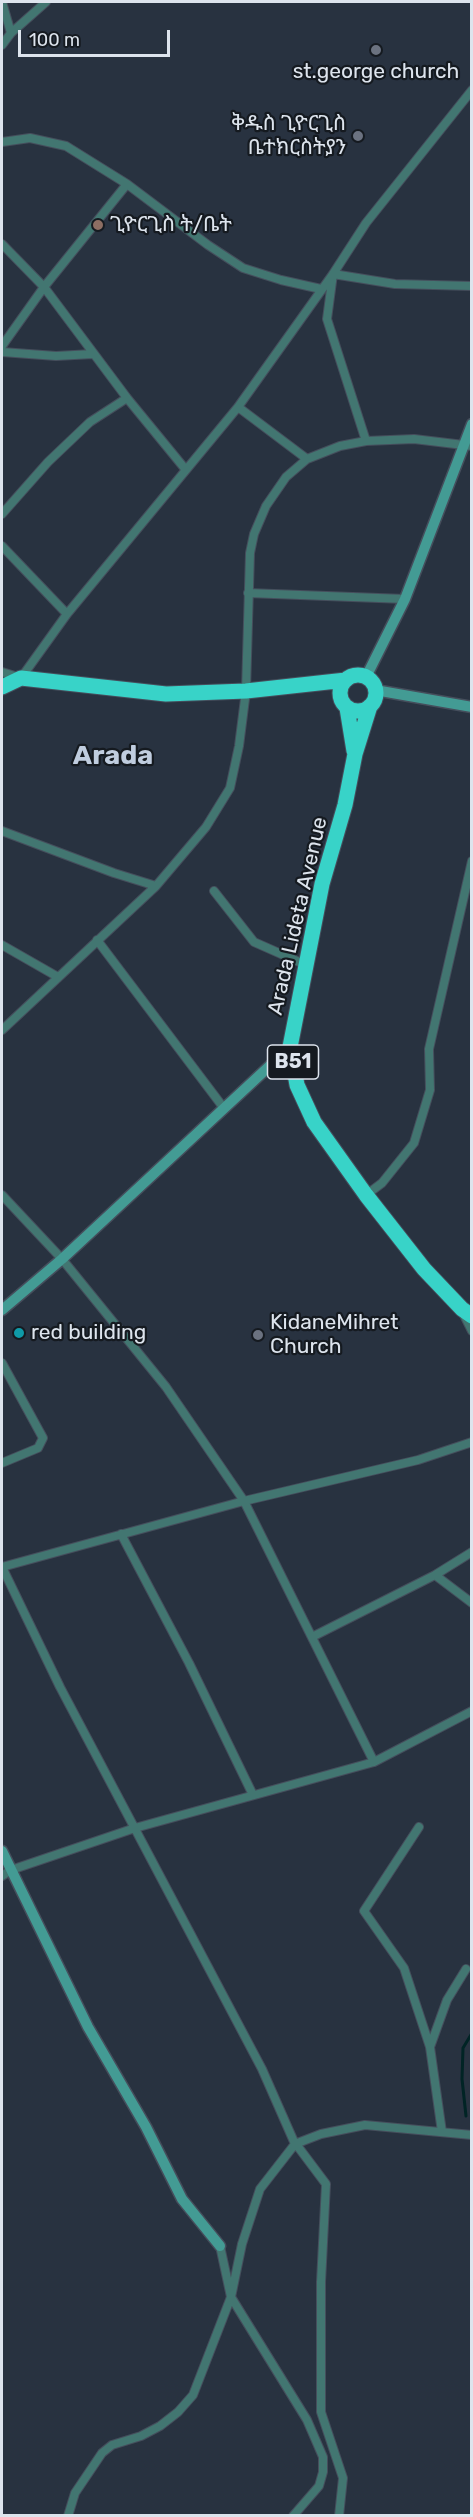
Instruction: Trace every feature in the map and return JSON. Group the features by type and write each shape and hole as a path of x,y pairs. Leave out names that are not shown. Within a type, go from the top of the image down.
{"highway":[{"path":"2,687 21,678 166,694 246,692 346,680 352,676 366,678 375,690"},
{"name":"Arada Lideta Avenue","path":"346,680 340,692 355,754"},
{"path":"302,686 355,711 364,710 370,706"},
{"name":"Arada Lideta Avenue","path":"375,690 375,699 370,706 355,754 345,805 322,884 290,1047 297,1084 314,1122 366,1195 424,1269 467,1313"}],"street":[{"path":"2,2 5,38"},
{"path":"5,38 46,2"},
{"path":"2,672 21,678 67,614 238,407 333,274 366,223 471,90"},
{"path":"2,142 30,138 66,146 127,184 208,245 243,268 321,289"},
{"path":"2,346 6,333 127,184"},
{"path":"2,244 44,287 127,398 186,470"},
{"path":"333,274 395,284 471,286"},
{"path":"333,274 327,319 366,441"},
{"path":"2,352 56,356 93,354"},
{"path":"2,514 48,462 90,422 127,398"},
{"path":"238,407 307,459"},
{"path":"366,678 405,599 468,445 471,424"},
{"path":"2,1030 156,886 206,827 230,788 239,747 246,692 250,553 254,534 267,506 286,477 307,459 340,446 366,441 414,439 468,445"},
{"path":"2,546 67,614"},
{"path":"248,593 405,599"},
{"path":"375,690 471,707"},
{"path":"2,831 114,873 156,886"},
{"path":"366,1195 382,1184 414,1143 430,1090 429,1049 471,861"},
{"path":"214,891 254,942 306,965"},
{"path":"97,940 224,1107"},
{"path":"2,945 58,977"},
{"path":"2,1310 62,1259 290,1047"},
{"path":"2,1195 62,1259 166,1387 244,1501 374,1762"},
{"path":"467,1313 471,1331"},
{"path":"2,1363 43,1438 38,1448 2,1463"},
{"path":"339,2516 343,2478 321,2412 321,2282 326,2184 296,2144 262,2069 60,1687 2,1567 244,1501 418,1460 471,1442"},
{"path":"121,1534 189,1663 253,1795"},
{"path":"312,1636 435,1575 471,1552"},
{"path":"435,1575 471,1603"},
{"path":"6,1873 135,1828 374,1762 471,1711"},
{"path":"419,1827 364,1911 404,1968 430,2047 442,2132"},
{"path":"2,1851 6,1873 88,2027 146,2127 182,2199 220,2246 231,2297 307,2421 323,2457 323,2472 319,2486 293,2516"},
{"path":"430,2047 447,2000 466,1969"},
{"path":"68,2516 75,2493 102,2454 112,2445 141,2436 160,2426 178,2412 193,2395 231,2297 242,2244 260,2189 296,2144 321,2134 365,2125 471,2135"}],"waterway":[{"path":"466,2116 462,2079 463,2048 472,2033"}],"place":[{"name":"st.george church","path":"376,50"},
{"name":"ቅዱስ ጊዮርጊስ ቤተክርስትያን","path":"358,136"},
{"name":"ጊዮርጊስ ት/ቤት","path":"98,225"},
{"name":"red building","path":"19,1333"},
{"name":"KidaneMihret Church","path":"258,1335"}],"district":[{"name":"Arada","path":"113,756"}]}
